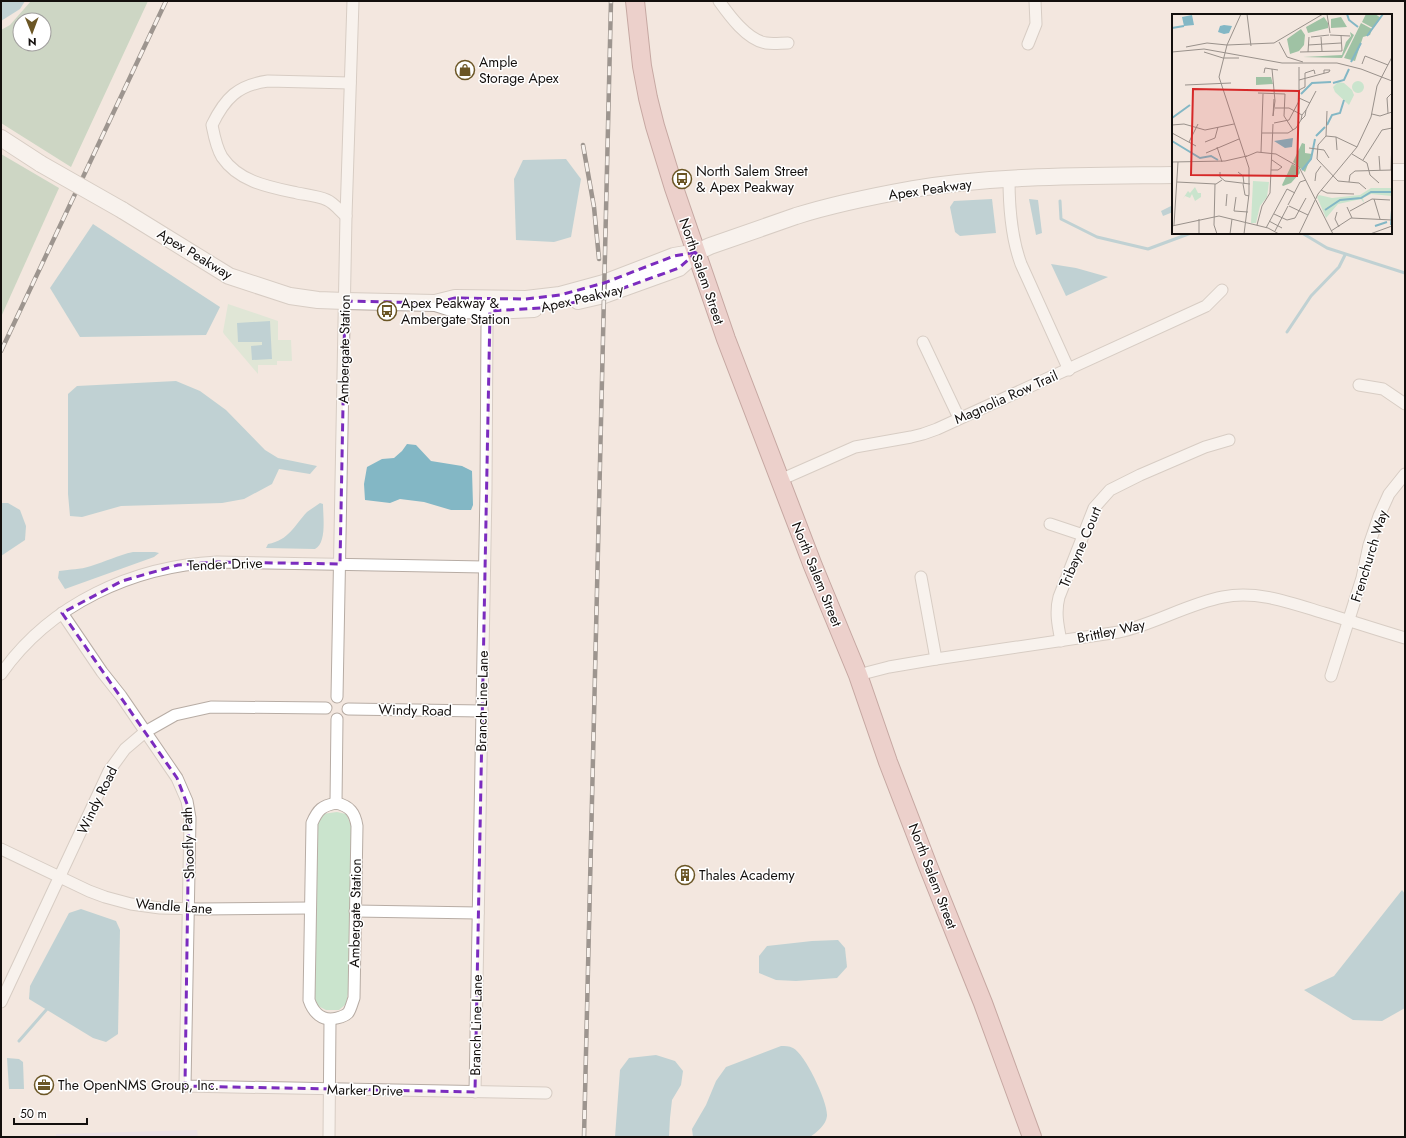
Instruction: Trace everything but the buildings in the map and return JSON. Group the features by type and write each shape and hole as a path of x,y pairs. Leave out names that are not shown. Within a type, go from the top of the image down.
{"main road":[{"name":"North Salem Street","path":"635,1 642,66 648,98 674,188 726,339 813,566 858,675 891,769 983,1003 1032,1137"},
{"name":"Apex Peakway","path":"1,138 41,164 122,210 233,278 290,296 318,300 345,301 434,303 455,298 526,299 560,295 604,283 674,256 697,252 796,216 859,200 914,189 968,182 1009,179 1172,176"},
{"path":"1392,172 1405,172"},
{"name":"Apex Peakway","path":"434,303 457,310 490,311 554,307 604,295 679,268 697,252"}],"street":[{"name":"Ambergate Station","path":"337,697 346,216 353,1"},
{"path":"719,1 728,14 742,29 756,39 765,43 788,43"},
{"path":"1028,44 1036,24 1035,1"},
{"path":"346,216 328,200 263,185 240,175 222,156 217,145 212,125 226,101 239,90 256,83 268,81 350,83"},
{"path":"1009,179 1010,210 1016,249 1021,264 1069,370"},
{"name":"Magnolia Row Trail","path":"780,480 854,447 923,434 1069,370 1206,306 1222,290"},
{"name":"Branch Line Lane","path":"475,1092 487,324 490,311"},
{"path":"923,342 959,418"},
{"path":"1359,385 1383,389 1405,404"},
{"name":"Tribayne Court","path":"1060,641 1056,614 1057,605 1094,508 1110,490 1140,475 1205,448 1229,440"},
{"name":"Frenchurch Way","path":"1331,676 1362,578 1369,545 1378,516 1389,494 1405,474"},
{"path":"1050,524 1083,535"},
{"name":"Tender Drive","path":"1,674 14,656 28,642 71,607 122,581 140,574 178,565 217,562 484,567"},
{"path":"921,577 936,659"},
{"name":"Brittley Way","path":"858,675 889,667 936,659 1060,641 1135,628 1202,603 1232,596 1264,596 1405,638"},
{"name":"Shoofly Path","path":"62,613 174,773 187,801 190,818 186,1086"},
{"path":"334,697 337,697 341,697 347,702 348,708 346,715 337,719 331,716 326,708 328,701 334,697"},
{"name":"Windy Road","path":"1,1002 108,771 125,748 145,732 175,715 211,707 326,708"},
{"name":"Windy Road","path":"348,708 482,711"},
{"path":"329,1137 330,1020 320,1016 314,1011 309,1000 310,908 312,823 316,812 325,805 336,803 337,719"},
{"name":"Ambergate Station","path":"330,1020 342,1017 348,1013 354,998 357,826 356,818 352,811 344,805 336,803"},
{"name":"Wandle Lane","path":"1,849 89,891 122,902 160,908 189,909 310,908"},
{"path":"355,911 478,913"},
{"name":"Marker Drive","path":"186,1086 546,1093"}],"highlighted area":[{"path":"697,252 679,268 604,295 555,307 490,311 475,1092 185,1086 189,809 177,778 62,613 122,581 178,565 217,562 340,564 345,301 435,303 455,298 526,299 560,295 604,283 674,256"}],"shaded area":[{"path":"197,1130 198,1137 56,1137 56,1134"}],"green space":[{"path":"31,1 148,1 71,167 1,123 1,30 12,23 12,52 52,52 52,12 21,12"},
{"path":"1,154 59,188 1,317"},
{"path":"228,304 278,321 278,340 291,340 292,361 277,361 277,365 258,365 258,374 223,332"},
{"path":"337,812 346,814 351,825 352,834 348,993 346,1004 339,1010 326,1010 318,1006 315,999 317,828 318,819 322,814"}],"water":[{"path":"1,1 25,1 20,9 12,12 12,14 1,21"},
{"path":"566,159 581,179 571,237 554,242 516,240 514,179 523,160"},
{"path":"992,199 996,233 960,236 955,232 950,207 954,201"},
{"path":"1029,199 1038,200 1042,233 1036,235"},
{"path":"1172,206 1172,212 1163,216 1161,211"},
{"path":"93,224 220,307 206,335 80,337 50,288"},
{"path":"1051,264 1076,268 1108,277 1066,296"},
{"path":"270,321 272,359 252,360 251,346 262,345 262,342 238,342 237,323"},
{"path":"176,381 200,391 226,410 265,450 278,458 317,466 310,474 279,469 272,484 244,499 222,503 121,506 82,517 70,516 68,494 68,394 77,386"},
{"path":"407,444 416,445 431,461 462,466 472,471 473,505 471,510 451,510 424,502 400,499 390,503 365,500 364,484 367,467 382,459 394,458"},
{"path":"1,503 8,503 20,510 26,526 25,540 1,556"},
{"path":"320,503 323,504 324,522 323,535 319,546 315,549 266,548 268,544 286,536 307,512"},
{"path":"133,552 159,553 154,557 65,589 58,578 59,571 87,567"},
{"path":"1402,890 1405,894 1405,1008 1382,1021 1353,1020 1304,990 1334,976"},
{"path":"81,909 116,921 120,930 118,1034 106,1042 93,1038 29,999 30,986 69,913"},
{"path":"838,940 845,948 847,967 837,978 796,981 776,980 759,973 759,956 767,946"},
{"path":"781,1046 792,1047 798,1052 804,1059 815,1079 824,1100 827,1116 821,1128 810,1137 693,1137 692,1129 706,1105 716,1081 726,1067"},
{"path":"656,1055 675,1061 683,1071 681,1085 672,1100 669,1137 615,1137 620,1070 629,1058"},
{"path":"7,1058 19,1059 23,1062 24,1089 9,1089"}],"waterway":[{"path":"1060,201 1061,219 1097,237 1148,249 1188,234"},
{"path":"1304,234 1327,248 1405,273"},
{"path":"1287,332 1311,296 1339,267 1345,255"},
{"path":"19,1041 47,1009"}],"railway":[{"path":"1,351 166,1"},
{"path":"584,1137 611,1"},
{"path":"583,145 594,207 599,259"}],"place":[{"name":"Ample Storage Apex","path":"465,70"},
{"name":"North Salem Street & Apex Peakway","path":"682,179"},
{"name":"Apex Peakway & Ambergate Station","path":"387,311"},
{"name":"Thales Academy","path":"685,875"},
{"name":"The OpenNMS Group, Inc.","path":"44,1085"}]}
